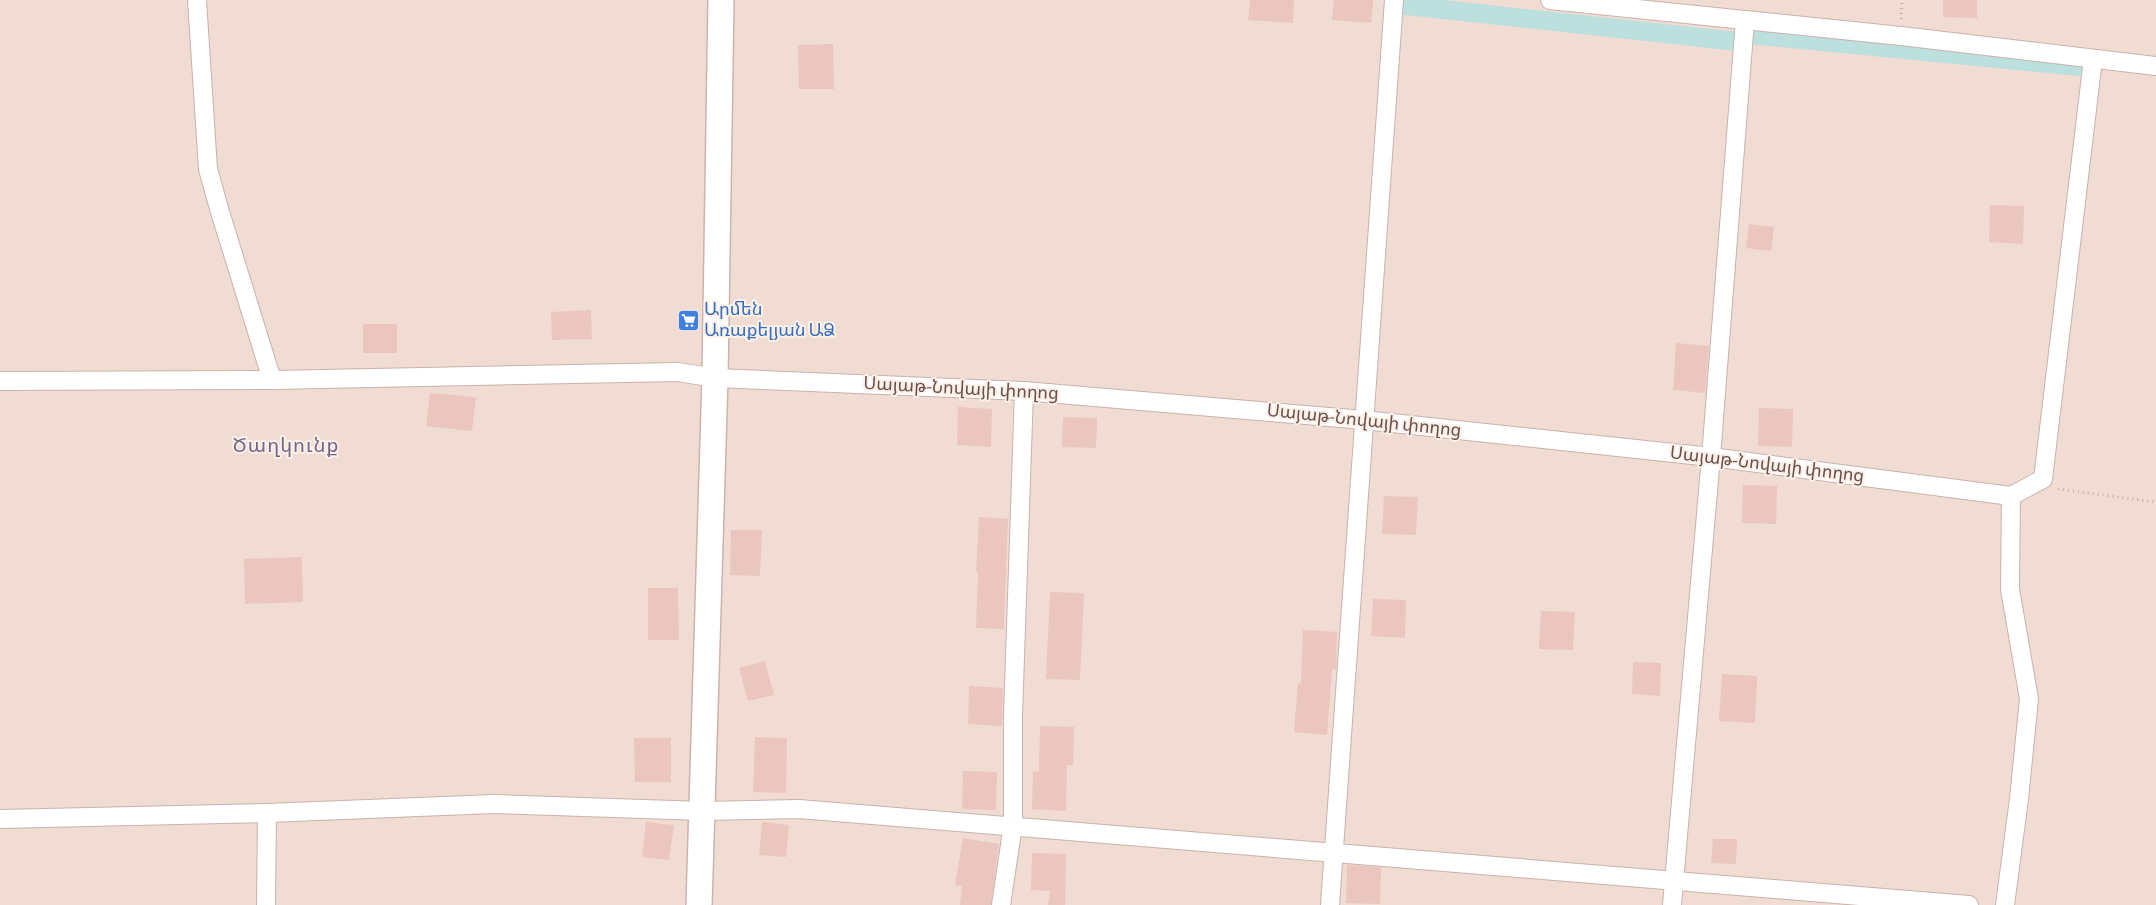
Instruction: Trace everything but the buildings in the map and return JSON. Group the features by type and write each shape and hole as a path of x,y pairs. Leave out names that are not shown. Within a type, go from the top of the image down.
{"main road":[{"path":"699,905 715,378 721,0"}],"street":[{"path":"197,0 208,169 272,380"},
{"path":"1330,905 1394,0"},
{"path":"1550,0 1594,2 2156,66"},
{"path":"1672,905 1745,20"},
{"path":"2005,905 2019,799 2029,700 2010,589 2011,496 2043,479 2093,59"},
{"name":"Սայաթ-Նովայի փողոց","path":"0,381 272,380 678,372 715,378 1024,391 1364,420 1710,457 2011,496"},
{"path":"1000,905 1013,825 1013,706 1024,391"},
{"path":"0,819 267,813 494,804 703,811 799,809 1013,825 1969,905"},
{"path":"266,905 267,813"}],"path":[{"path":"2043,479 2058,489 2156,502"}],"shaded area":[{"name":"Ծաղկունք","path":"0,0 2156,0 2156,905 0,905"}],"waterway":[{"path":"1402,5 1733,41"},
{"path":"1754,35 2084,67"}],"place":[{"name":"Արմեն Առաքելյան ԱՁ","path":"688,320"}],"district":[{"name":"Ծաղկունք","path":"286,446"}]}
